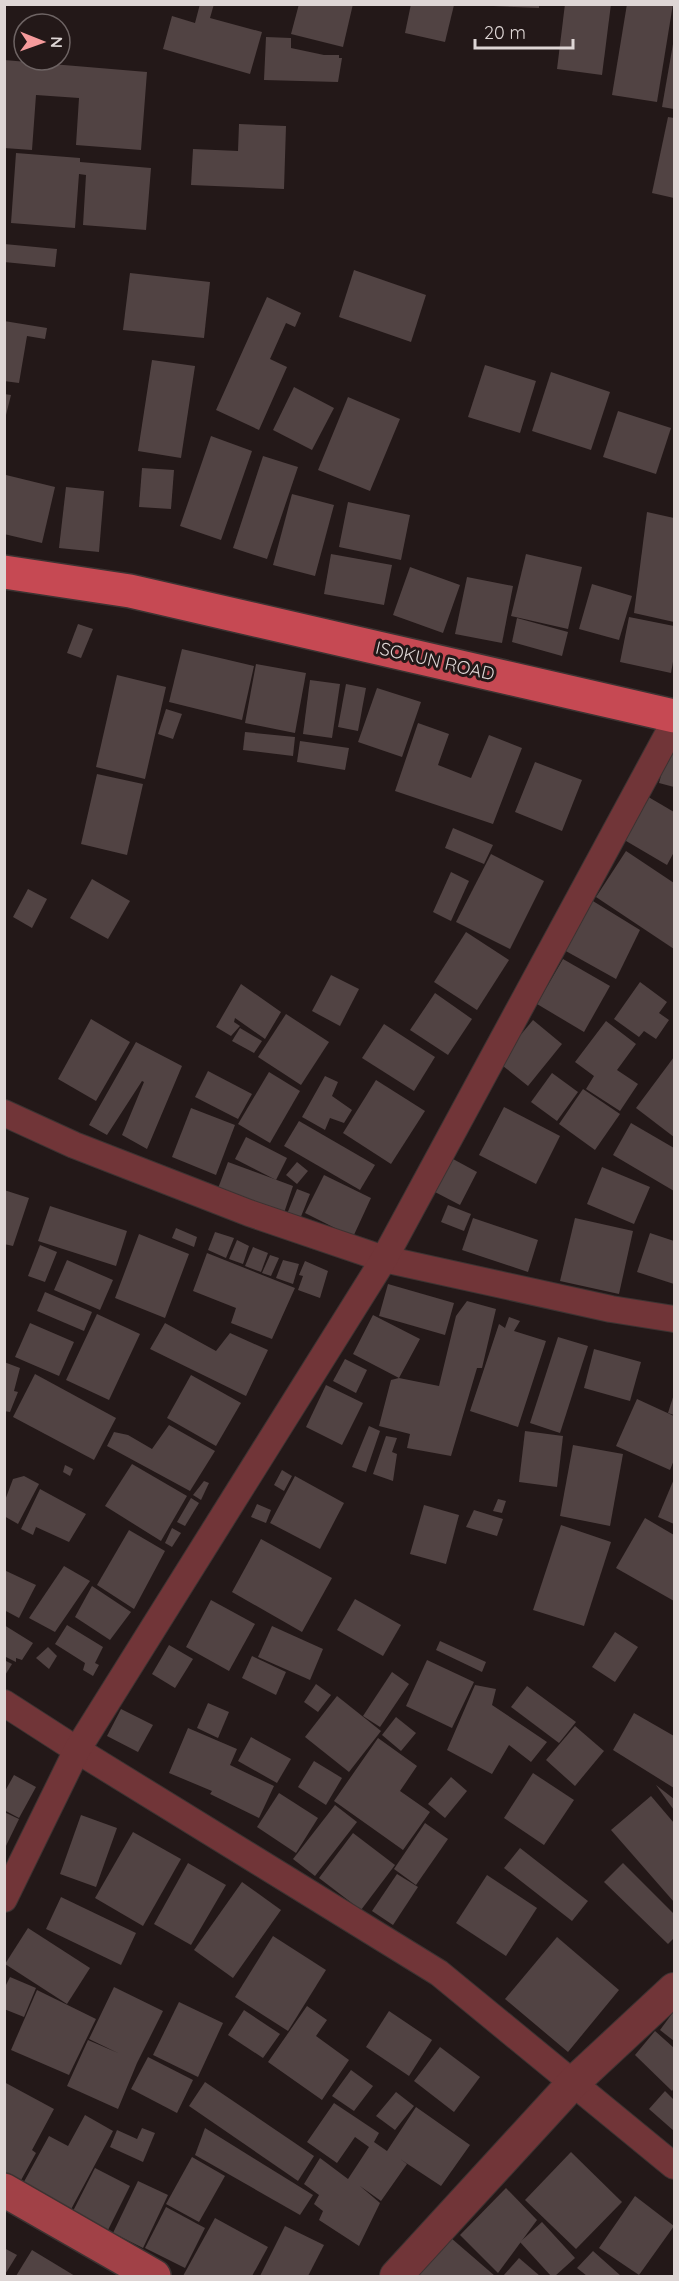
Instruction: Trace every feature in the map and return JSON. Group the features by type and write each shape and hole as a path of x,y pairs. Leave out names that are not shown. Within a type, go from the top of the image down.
{"main road":[{"name":"ISOKUN ROAD","path":"4,572 130,591 675,716"},
{"path":"4,2190 154,2277"}],"street":[{"path":"4,1899 77,1750 384,1259 675,723"},
{"path":"4,1113 74,1145 227,1204 384,1259 611,1309 675,1319"},
{"path":"4,1703 439,1973 675,2166"},
{"path":"396,2277 573,2083 675,1989"}],"building":[{"path":"200,4 214,4 210,18 262,32 250,74 163,49 172,16 195,23"},
{"path":"299,4 353,4 343,47 291,34"},
{"path":"411,4 454,5 445,42 405,33"},
{"path":"493,4 539,4 539,8 493,6"},
{"path":"565,4 611,4 602,75 557,69"},
{"path":"627,4 673,4 657,102 612,95"},
{"path":"266,37 291,38 291,48 324,55 339,55 339,58 342,58 338,82 264,80"},
{"path":"674,44 674,109 662,107"},
{"path":"4,60 12,61 12,72 72,72 72,66 147,72 141,150 76,145 79,98 36,95 32,150 4,148"},
{"path":"668,117 674,118 674,198 652,193"},
{"path":"239,124 286,126 284,189 191,185 193,149 238,151"},
{"path":"16,153 80,158 80,162 151,168 146,230 83,225 86,175 79,174 75,228 11,223"},
{"path":"4,244 57,249 55,267 4,262"},
{"path":"354,270 426,295 411,342 339,317"},
{"path":"130,273 210,282 204,338 123,330"},
{"path":"267,297 301,313 295,327 286,323 270,359 287,367 259,430 216,410"},
{"path":"4,321 47,328 45,339 27,336 19,383 4,381"},
{"path":"152,360 195,366 181,458 138,451"},
{"path":"485,365 536,381 520,433 468,417"},
{"path":"551,372 610,392 591,450 532,431"},
{"path":"294,387 334,408 312,450 273,430"},
{"path":"4,394 11,395 5,419 4,419"},
{"path":"348,397 400,419 370,491 318,470"},
{"path":"618,411 671,428 656,474 603,457"},
{"path":"211,436 252,451 221,540 180,526"},
{"path":"263,456 298,467 267,559 233,548"},
{"path":"142,468 174,470 171,509 139,507"},
{"path":"6,475 55,487 42,543 4,534"},
{"path":"66,487 104,491 99,552 59,548"},
{"path":"292,494 334,505 315,576 273,565"},
{"path":"348,502 410,515 401,560 339,547"},
{"path":"647,512 674,518 674,622 634,613"},
{"path":"331,554 392,565 384,605 324,594"},
{"path":"526,554 582,567 568,629 511,616"},
{"path":"410,567 460,585 443,633 393,615"},
{"path":"467,577 513,586 502,643 455,634"},
{"path":"592,584 632,596 619,640 579,629"},
{"path":"629,617 674,626 674,656 671,673 620,662"},
{"path":"517,618 568,632 562,656 512,642"},
{"path":"78,624 93,629 81,658 67,653"},
{"path":"182,649 254,666 242,720 169,702"},
{"path":"256,664 306,673 295,733 245,723"},
{"path":"117,675 166,687 145,779 96,767"},
{"path":"310,680 340,684 332,738 303,734"},
{"path":"346,684 366,688 358,731 338,727"},
{"path":"377,688 421,702 402,757 358,742"},
{"path":"166,709 182,714 173,739 158,734"},
{"path":"418,723 449,734 438,765 471,778 489,735 522,748 493,824 395,791"},
{"path":"245,732 295,737 293,756 243,750"},
{"path":"300,741 349,748 345,770 297,762"},
{"path":"670,743 674,745 674,787 659,783"},
{"path":"535,762 582,780 562,831 515,812"},
{"path":"97,774 143,784 127,855 81,844"},
{"path":"645,795 674,812 674,852 667,865 621,838"},
{"path":"453,828 493,845 484,864 445,848"},
{"path":"626,851 674,883 674,949 596,897"},
{"path":"491,854 544,881 510,949 456,922"},
{"path":"451,872 469,881 451,921 433,912"},
{"path":"92,879 130,901 108,939 70,918"},
{"path":"28,889 47,899 32,928 13,917"},
{"path":"588,898 640,930 616,979 564,950"},
{"path":"466,932 509,960 477,1010 434,982"},
{"path":"563,959 610,986 584,1032 537,1004"},
{"path":"331,975 359,989 340,1026 312,1011"},
{"path":"640,982 667,1002 659,1013 669,1020 656,1039 644,1031 639,1037 614,1019"},
{"path":"241,984 281,1012 265,1039 235,1018 234,1022 240,1026 231,1036 216,1027"},
{"path":"435,993 472,1019 448,1055 410,1030"},
{"path":"286,1014 329,1042 301,1085 258,1057"},
{"path":"91,1019 130,1042 96,1101 58,1079"},
{"path":"533,1020 562,1044 528,1086 498,1062"},
{"path":"606,1021 636,1044 617,1070 638,1084 620,1111 586,1089 594,1076 575,1062"},
{"path":"384,1024 435,1057 414,1091 362,1058"},
{"path":"240,1028 262,1041 254,1053 232,1041"},
{"path":"136,1042 182,1066 147,1149 122,1135 144,1082 142,1081 107,1135 89,1125"},
{"path":"674,1057 674,1137 636,1108"},
{"path":"208,1071 252,1094 238,1119 195,1097"},
{"path":"269,1072 300,1091 270,1143 238,1124"},
{"path":"552,1073 578,1092 557,1121 531,1102"},
{"path":"325,1076 338,1082 332,1096 352,1110 344,1123 330,1118 325,1130 302,1117"},
{"path":"376,1080 425,1111 391,1164 343,1133"},
{"path":"583,1089 620,1114 595,1150 559,1124"},
{"path":"504,1107 560,1136 536,1184 479,1155"},
{"path":"191,1108 235,1125 216,1175 172,1157"},
{"path":"299,1121 375,1165 360,1190 284,1146"},
{"path":"631,1123 674,1148 674,1191 613,1155"},
{"path":"246,1137 287,1158 276,1180 235,1159"},
{"path":"453,1159 477,1172 460,1205 435,1192"},
{"path":"228,1162 293,1186 283,1216 217,1191"},
{"path":"297,1162 308,1171 297,1184 286,1175"},
{"path":"602,1167 650,1187 634,1224 587,1204"},
{"path":"324,1175 371,1198 353,1237 305,1213"},
{"path":"297,1189 310,1194 300,1219 287,1214"},
{"path":"4,1190 29,1198 13,1246 4,1244"},
{"path":"448,1205 471,1214 464,1231 441,1222"},
{"path":"50,1206 127,1231 116,1266 38,1241"},
{"path":"473,1218 538,1240 528,1272 462,1250"},
{"path":"575,1218 633,1231 619,1294 560,1281"},
{"path":"176,1228 197,1237 194,1247 172,1238"},
{"path":"215,1232 234,1238 226,1258 208,1250"},
{"path":"650,1233 674,1241 674,1284 637,1272"},
{"path":"139,1234 189,1254 165,1318 115,1298"},
{"path":"237,1240 249,1246 243,1264 229,1259"},
{"path":"40,1245 57,1252 45,1282 28,1276"},
{"path":"253,1247 268,1253 261,1272 245,1266"},
{"path":"207,1253 295,1288 272,1339 231,1323 236,1308 193,1291"},
{"path":"270,1255 279,1258 271,1276 262,1273"},
{"path":"67,1260 113,1280 100,1310 54,1290"},
{"path":"283,1260 299,1264 293,1284 276,1278"},
{"path":"305,1261 328,1271 320,1298 298,1290 303,1276 299,1275"},
{"path":"388,1284 454,1303 445,1335 379,1316"},
{"path":"45,1292 92,1312 84,1331 37,1311"},
{"path":"467,1301 496,1309 482,1368 477,1368 451,1456 407,1448 410,1434 379,1426 391,1380 399,1378 439,1386 456,1316"},
{"path":"97,1314 140,1334 109,1400 66,1380"},
{"path":"373,1315 420,1339 399,1378 353,1354"},
{"path":"509,1317 520,1321 514,1331 546,1341 518,1427 470,1411 499,1324 505,1328"},
{"path":"30,1323 74,1342 59,1376 15,1357"},
{"path":"165,1323 216,1351 230,1333 268,1350 246,1396 150,1349"},
{"path":"558,1337 588,1346 560,1433 530,1423"},
{"path":"594,1349 641,1362 630,1401 584,1388"},
{"path":"345,1359 367,1370 356,1393 333,1381"},
{"path":"4,1362 20,1368 14,1391 18,1392 10,1412 4,1411"},
{"path":"35,1374 116,1418 94,1460 13,1417"},
{"path":"191,1375 241,1403 216,1446 167,1418"},
{"path":"326,1385 363,1403 342,1445 306,1427"},
{"path":"674,1394 674,1415 668,1413"},
{"path":"637,1399 674,1416 674,1460 670,1470 616,1446"},
{"path":"169,1425 215,1451 190,1491 107,1446 114,1432 128,1435 152,1449"},
{"path":"369,1426 380,1431 366,1472 352,1467"},
{"path":"525,1431 563,1436 557,1487 519,1482"},
{"path":"386,1436 397,1438 392,1452 397,1454 393,1481 373,1474"},
{"path":"573,1445 623,1454 610,1526 560,1516"},
{"path":"132,1464 187,1496 161,1541 105,1506"},
{"path":"65,1465 73,1469 70,1476 63,1472"},
{"path":"282,1470 292,1476 284,1491 274,1485"},
{"path":"24,1476 39,1484 18,1524 4,1516 4,1503 13,1479"},
{"path":"295,1476 344,1503 320,1549 270,1523"},
{"path":"674,1479 674,1524 658,1517"},
{"path":"204,1481 209,1483 201,1500 193,1495"},
{"path":"40,1489 86,1514 69,1542 36,1527 33,1535 21,1529"},
{"path":"191,1498 199,1503 185,1526 177,1522"},
{"path":"498,1499 506,1501 502,1513 493,1511"},
{"path":"257,1504 271,1510 266,1523 251,1517"},
{"path":"424,1505 459,1515 446,1564 410,1554"},
{"path":"474,1510 503,1519 497,1536 466,1527"},
{"path":"645,1518 674,1535 674,1601 616,1568"},
{"path":"561,1525 611,1542 584,1626 533,1610"},
{"path":"172,1528 181,1533 172,1547 165,1543"},
{"path":"129,1530 165,1551 134,1609 97,1585"},
{"path":"261,1539 332,1578 302,1632 232,1592"},
{"path":"64,1566 90,1581 55,1632 29,1618"},
{"path":"4,1570 36,1585 19,1618 4,1610"},
{"path":"92,1586 131,1612 110,1640 75,1617"},
{"path":"355,1599 401,1625 383,1656 337,1630"},
{"path":"211,1600 255,1624 229,1671 186,1647"},
{"path":"4,1625 33,1643 22,1660 16,1658 16,1662 4,1656"},
{"path":"67,1625 103,1647 95,1663 99,1665 93,1676 83,1670 85,1663 55,1644"},
{"path":"272,1626 323,1649 310,1680 258,1657"},
{"path":"615,1632 638,1647 615,1682 592,1667"},
{"path":"440,1641 486,1662 482,1672 436,1650"},
{"path":"169,1645 193,1659 175,1688 152,1674"},
{"path":"48,1647 57,1656 49,1669 36,1658"},
{"path":"252,1656 286,1672 276,1695 242,1678"},
{"path":"4,1660 12,1664 4,1677"},
{"path":"427,1660 474,1682 452,1728 406,1706"},
{"path":"392,1672 409,1684 380,1727 363,1716"},
{"path":"316,1684 331,1695 318,1712 304,1702"},
{"path":"475,1685 496,1689 492,1705 547,1742 531,1762 509,1745 492,1774 447,1750"},
{"path":"527,1686 576,1722 559,1743 511,1707"},
{"path":"337,1696 381,1731 349,1772 305,1737"},
{"path":"208,1703 229,1712 218,1738 197,1728"},
{"path":"121,1709 153,1725 138,1752 107,1736"},
{"path":"634,1713 674,1736 674,1788 613,1750"},
{"path":"396,1717 416,1733 401,1751 382,1735"},
{"path":"575,1726 604,1751 575,1786 546,1760"},
{"path":"188,1728 237,1749 230,1765 274,1786 259,1818 210,1794 212,1791 169,1773"},
{"path":"251,1737 291,1759 277,1783 238,1761"},
{"path":"378,1738 417,1766 400,1791 430,1812 403,1850 334,1801"},
{"path":"314,1761 342,1778 326,1805 298,1787"},
{"path":"533,1773 574,1800 544,1845 504,1818"},
{"path":"14,1775 36,1787 19,1818 4,1810 4,1793"},
{"path":"451,1777 467,1791 445,1818 428,1804"},
{"path":"656,1785 674,1799 674,1810 668,1802"},
{"path":"279,1793 318,1818 296,1853 257,1827"},
{"path":"651,1796 674,1823 674,1902 611,1830"},
{"path":"335,1805 357,1822 315,1876 293,1859"},
{"path":"4,1812 19,1819 4,1850"},
{"path":"81,1815 117,1828 96,1887 60,1874"},
{"path":"425,1823 448,1839 416,1885 394,1869"},
{"path":"133,1832 181,1859 143,1926 95,1898"},
{"path":"353,1833 395,1865 361,1910 319,1878"},
{"path":"520,1848 588,1901 572,1921 504,1868"},
{"path":"188,1863 226,1885 191,1945 154,1924"},
{"path":"623,1863 674,1914 674,1938 668,1944 604,1882"},
{"path":"397,1874 418,1887 393,1925 372,1911"},
{"path":"487,1875 537,1908 506,1956 456,1923"},
{"path":"242,1882 281,1910 233,1978 194,1950"},
{"path":"61,1897 136,1933 121,1965 46,1929"},
{"path":"28,1928 90,1968 67,2004 5,1964"},
{"path":"273,1936 326,1970 288,2031 235,1997"},
{"path":"557,1937 619,1990 568,2052 505,1999"},
{"path":"10,1977 36,1988 24,2017 4,2009 4,1989"},
{"path":"114,1987 163,2011 137,2063 118,2109 67,2086 88,2040 118,2053 89,2039"},
{"path":"37,1990 96,2019 69,2075 11,2050"},
{"path":"179,2002 223,2023 198,2077 153,2055"},
{"path":"307,2006 327,2020 316,2036 349,2060 322,2100 268,2062"},
{"path":"244,2010 280,2034 263,2058 228,2035"},
{"path":"389,2011 432,2040 409,2076 366,2047"},
{"path":"674,2011 674,2041 660,2030"},
{"path":"655,2031 674,2048 674,2088 672,2091 635,2055"},
{"path":"440,2047 480,2077 454,2112 414,2081"},
{"path":"148,2057 193,2080 177,2113 131,2089"},
{"path":"351,2070 373,2086 354,2111 332,2096"},
{"path":"4,2082 54,2109 32,2150 36,2153 20,2182 4,2174"},
{"path":"205,2082 314,2156 298,2181 189,2106"},
{"path":"665,2091 674,2100 674,2131 649,2109"},
{"path":"396,2092 414,2106 395,2130 376,2116"},
{"path":"334,2103 379,2133 374,2142 387,2151 416,2107 470,2145 441,2186 400,2159 407,2164 381,2201 360,2186 380,2203 359,2246 319,2220 323,2211 314,2204 319,2195 304,2184 320,2158 348,2179 369,2147 355,2137 337,2163 307,2142"},
{"path":"85,2115 113,2131 68,2215 20,2189 49,2136 68,2146"},
{"path":"142,2128 155,2133 143,2162 110,2147 117,2130 137,2139"},
{"path":"205,2128 313,2195 300,2215 195,2155"},
{"path":"571,2152 622,2202 576,2249 525,2200"},
{"path":"192,2157 225,2176 199,2222 166,2204"},
{"path":"95,2168 130,2186 106,2234 71,2215"},
{"path":"138,2181 168,2195 143,2248 113,2233"},
{"path":"506,2188 537,2220 498,2273 460,2235"},
{"path":"635,2196 674,2226 639,2275 599,2248"},
{"path":"166,2207 205,2228 185,2268 145,2248"},
{"path":"215,2218 268,2247 252,2276 183,2276"},
{"path":"542,2222 575,2258 555,2276 551,2276 520,2242"},
{"path":"285,2226 324,2245 308,2276 260,2276"},
{"path":"451,2238 495,2276 417,2276"},
{"path":"4,2248 17,2255 4,2276"},
{"path":"32,2250 75,2276 16,2276"},
{"path":"593,2251 621,2276 587,2276 577,2268"},
{"path":"519,2258 540,2276 503,2276"}]}
